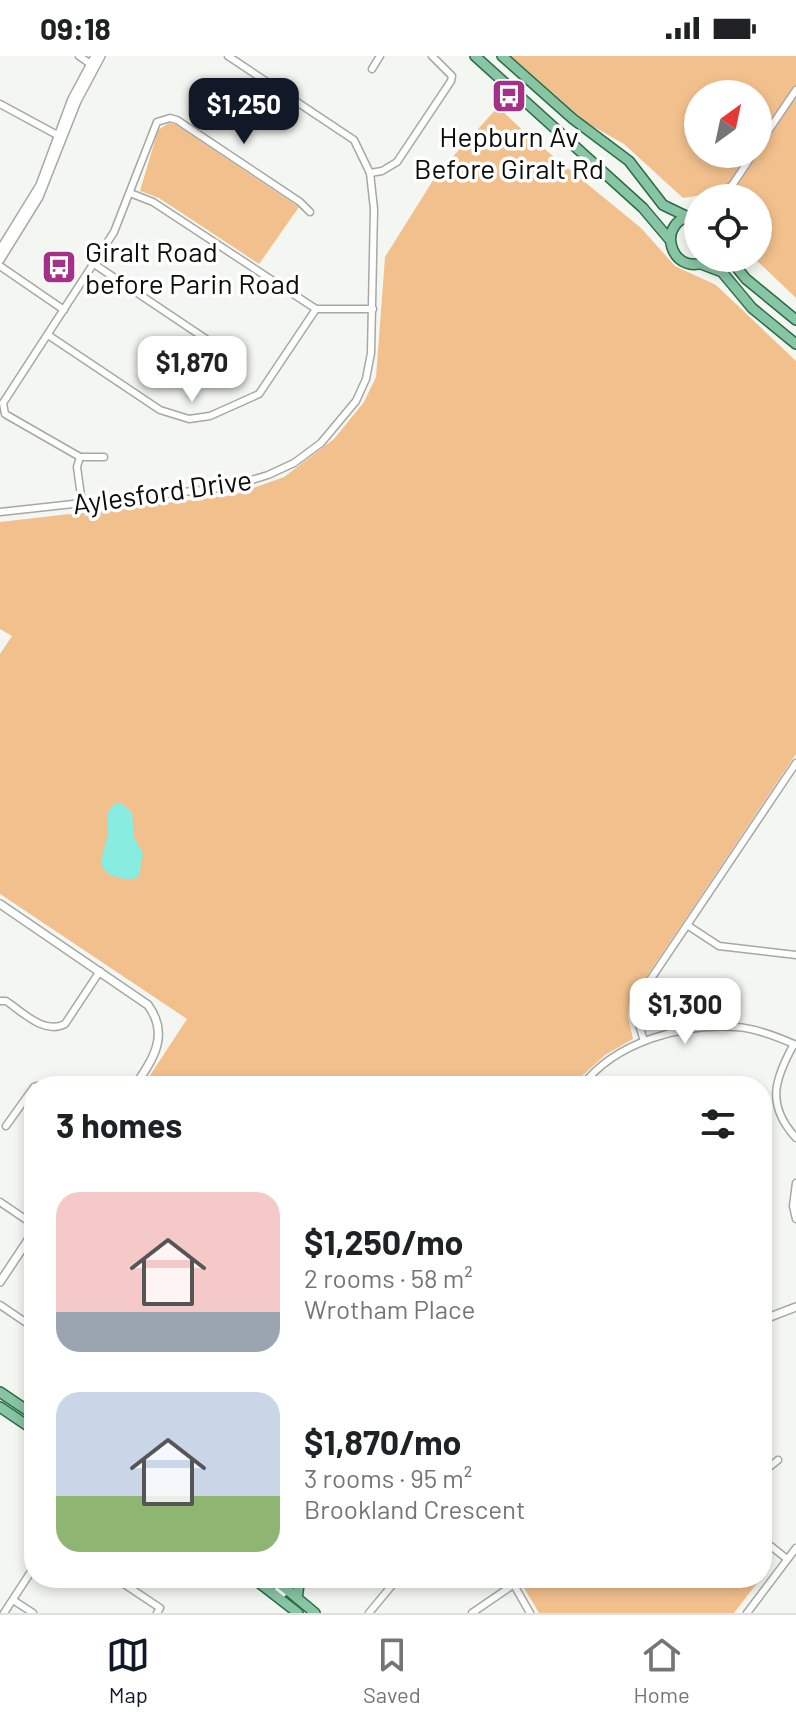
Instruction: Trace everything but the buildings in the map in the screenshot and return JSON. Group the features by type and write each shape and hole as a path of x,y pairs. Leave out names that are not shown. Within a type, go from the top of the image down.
{"main road":[{"path":"475,56 643,208 670,240 678,258 684,261"},
{"path":"502,56 573,119 629,161 663,205 684,211"},
{"path":"670,240 672,230 684,218"},
{"path":"722,272 752,308 796,344"},
{"path":"740,272 796,320"},
{"path":"0,1392 24,1408"},
{"path":"0,1407 24,1423"},
{"path":"266,1588 298,1613"},
{"path":"288,1588 315,1613"},
{"path":"297,1598 298,1588"}],"street":[{"path":"79,56 93,62"},
{"path":"0,260 39,197 72,99 93,62 101,56"},
{"name":"Aylesford Drive","path":"0,512 229,487 268,475 294,463 321,443 356,401 366,379 371,353 374,209 370,173 354,140 228,56"},
{"path":"372,69 380,56"},
{"path":"370,173 382,171 397,162 451,81 452,76 432,56"},
{"path":"772,125 796,90"},
{"path":"0,104 60,137"},
{"path":"104,457 80,457 5,414 3,403 114,232 153,127 163,119 177,120 300,202 310,212"},
{"path":"0,250 40,185 60,137"},
{"path":"733,184 744,168"},
{"path":"130,193 153,202 316,309 373,309"},
{"path":"94,264 206,339"},
{"path":"0,266 64,310"},
{"path":"48,335 160,410 189,419 210,416 259,394 316,309"},
{"path":"80,457 77,467 82,503"},
{"path":"644,1041 635,1012 640,995 796,763"},
{"path":"0,906 141,999 157,1019 158,1046 139,1076"},
{"path":"687,925 719,946 796,955"},
{"path":"0,1001 6,1001 43,1026 58,1027 65,1024 99,973"},
{"path":"593,1076 614,1057 644,1041 694,1028 737,1027 772,1035 795,1045 783,1064 776,1087 776,1108 782,1122 796,1138"},
{"path":"6,1126 24,1101"},
{"path":"796,1183 793,1206 796,1219"},
{"path":"0,1202 24,1220"},
{"path":"0,1282 24,1244"},
{"path":"0,1290 24,1253"},
{"path":"0,1305 24,1321"},
{"path":"772,1316 796,1307"},
{"path":"772,1465 778,1460"},
{"path":"772,1547 787,1559"},
{"path":"772,1579 796,1548"},
{"path":"4,1613 24,1583"},
{"path":"130,1588 160,1608 157,1613"},
{"path":"277,1596 280,1588"},
{"path":"369,1613 390,1588"},
{"path":"472,1613 503,1588"},
{"path":"516,1588 530,1613"},
{"path":"747,1613 766,1588"},
{"path":"13,1600 33,1613"}],"shaded area":[{"path":"511,56 796,56 796,298 769,272 772,272 772,184 684,184 683,198 624,144 587,123"},
{"path":"498,107 641,228 675,266 716,285 796,361 796,754 629,1003 628,1017 633,1039 605,1055 582,1076 150,1076 187,1019 0,894 0,654 12,636 0,629 0,522 234,495 284,477 334,439 364,402 376,377 385,257 437,174"},
{"path":"169,123 175,124 299,207 259,264 159,198 140,191 158,130"},
{"path":"524,1588 753,1588 734,1613 539,1613"}],"water":[{"path":"115,803 132,812 134,838 143,853 139,876 133,879 111,875 102,866 108,833 107,814"}],"place":[{"name":"Hepburn Av Before Giralt Rd","path":"509,96"},
{"name":"Giralt Road before Parin Road","path":"59,267"}]}
